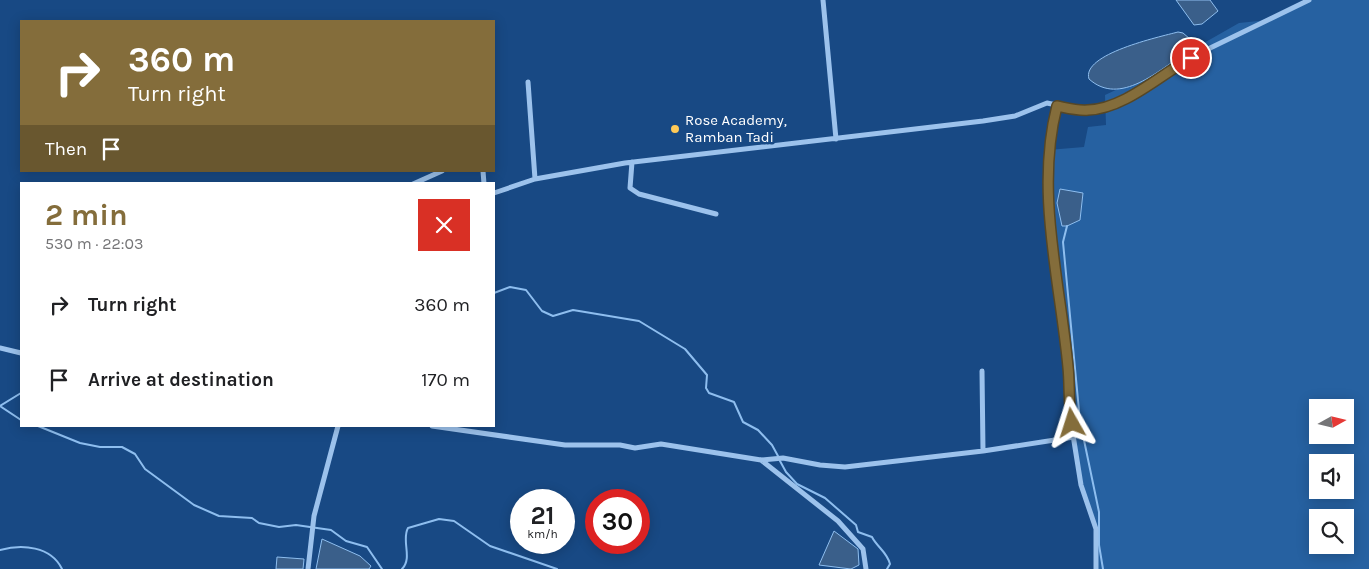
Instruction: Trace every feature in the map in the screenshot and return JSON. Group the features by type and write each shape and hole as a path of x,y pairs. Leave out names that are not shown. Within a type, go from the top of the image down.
{"street":[{"path":"823,0 836,139"},
{"path":"495,193 535,179 632,162 983,121 1015,116 1047,104 1090,110 1114,103 1204,51 1309,0"},
{"path":"528,82 535,179"},
{"path":"1057,106 1049,143 1049,210 1068,367 1070,410 1081,485 1096,529 1096,569"},
{"path":"632,162 630,188 639,194 716,214"},
{"path":"417,182 440,172"},
{"path":"0,348 20,354"},
{"path":"982,371 983,451"},
{"path":"308,569 314,516 338,427"},
{"path":"439,427 565,446 620,445 635,448 661,444 760,460 783,458 820,465 845,467 983,451 1074,437"},
{"path":"760,460 838,521 863,549 866,569"}],"shaded area":[{"path":"1176,0 1210,0 1218,11 1202,24 1194,25"},
{"path":"1309,0 1369,0 1369,569 1096,569 1096,529 1081,485 1069,410 1068,367 1052,242 1048,150 1084,147 1088,127 1106,125 1105,95 1146,76 1239,23 1268,20"},
{"path":"1178,32 1183,33 1190,39 1187,52 1139,83 1126,88 1113,89 1101,87 1089,79 1090,70 1097,62 1109,54 1139,42"},
{"path":"1060,189 1083,193 1080,220 1067,226 1062,226 1057,203"},
{"path":"834,531 858,549 859,565 851,569 819,565"},
{"path":"322,539 360,556 371,566 369,569 316,569"},
{"path":"277,557 304,559 303,569 276,569"}],"waterway":[{"path":"1067,226 1063,242 1080,421 1099,512 1099,545 1103,569"},
{"path":"495,293 510,287 526,290 542,311 553,316 573,310 639,321 685,349 707,375 706,388 709,393 734,402 743,422 758,430 772,445 778,456"},
{"path":"0,406 20,394"},
{"path":"0,406 20,419"},
{"path":"40,427 80,443 100,447 122,447 135,454 145,469 194,505 219,516 252,518 259,523 279,527 296,525 331,530 346,541 367,547 382,569"},
{"path":"780,461 786,472 797,484 825,498 856,525 858,532 872,537 889,560 890,564 887,569"},
{"path":"402,569 407,560 406,533 408,528 439,519 454,521 490,546 557,569"},
{"path":"0,550 26,547 43,551 51,555 62,569"}],"place":[{"name":"Rose Academy, Ramban Tadi","path":"675,129"}],"route":[{"path":"1072,423 1068,367 1049,210 1049,143 1057,106 1080,110 1104,107 1140,90 1191,58"}]}
